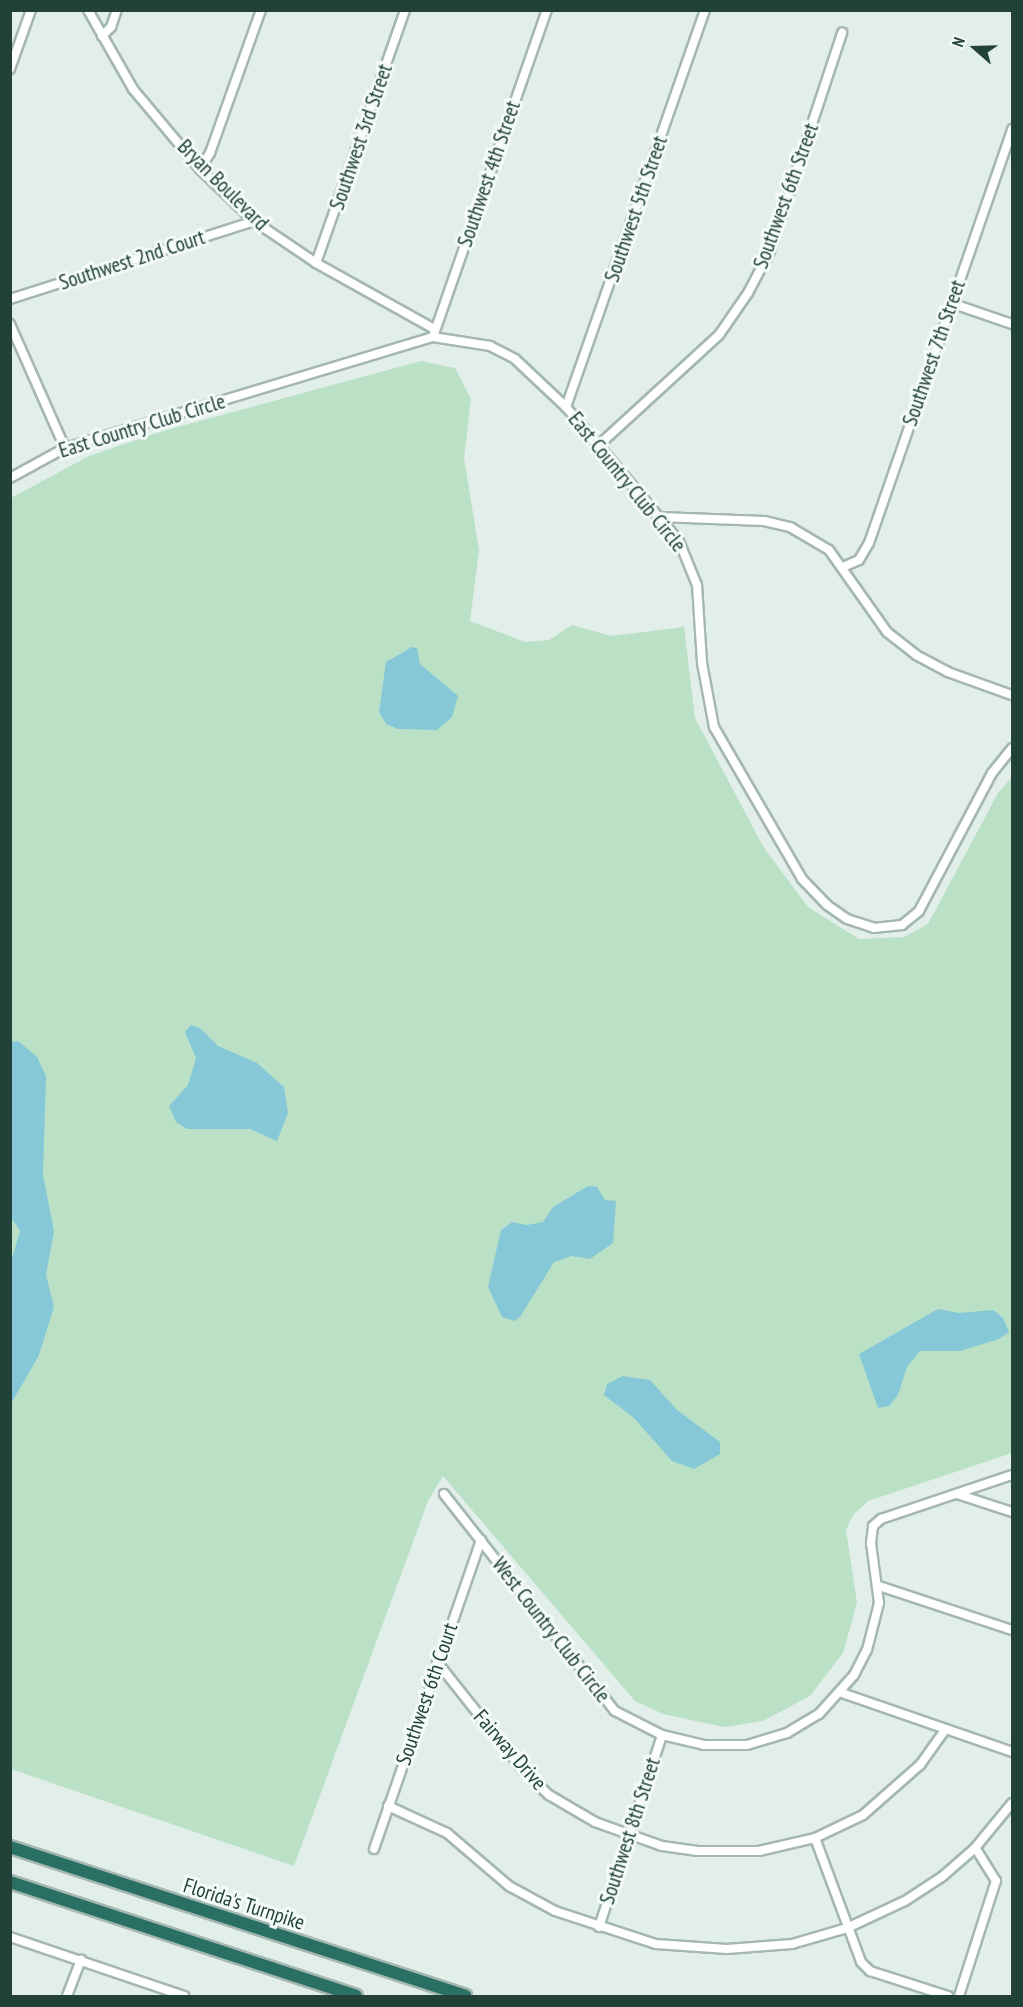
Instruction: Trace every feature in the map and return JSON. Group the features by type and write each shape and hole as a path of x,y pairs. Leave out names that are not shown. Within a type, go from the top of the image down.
{"highway":[{"name":"Florida's Turnpike","path":"10,1847 465,1996"},
{"path":"10,1882 356,1996"}],"street":[{"path":"10,69 31,10"},
{"name":"Bryan Boulevard","path":"88,10 133,89 200,168 254,221 316,263 434,333"},
{"path":"102,36 111,27 117,10"},
{"path":"200,168 210,153 261,10"},
{"name":"Southwest 3rd Street","path":"316,263 405,10"},
{"name":"Southwest 4th Street","path":"434,333 547,10"},
{"name":"Southwest 5th Street","path":"566,406 705,10"},
{"name":"Southwest 6th Street","path":"600,444 718,335 748,293 771,251 842,33"},
{"name":"Southwest 7th Street","path":"843,567 859,560 869,543 1012,129"},
{"name":"Southwest 2nd Court","path":"10,299 254,221"},
{"path":"951,303 1012,324"},
{"path":"10,324 65,448"},
{"name":"East Country Club Circle","path":"10,478 65,448 434,333 458,338 507,354 534,374 600,444 679,541 697,585 703,673 714,727 802,879 827,905 847,919 874,928 902,925 919,911 992,773 1012,748"},
{"path":"660,517 764,521 790,527 828,550 843,567 887,632 916,655 1012,695"},
{"name":"West Country Club Circle","path":"444,1494 601,1697 632,1722 662,1735 704,1745 747,1745 787,1733 819,1714 842,1693 867,1650 875,1627 879,1586 871,1543 873,1526 881,1519 1012,1474"},
{"path":"957,1493 1012,1512"},
{"name":"Southwest 6th Court","path":"374,1849 481,1540"},
{"path":"879,1586 1012,1630"},
{"name":"Fairway Drive","path":"437,1662 523,1770 549,1796 585,1818 662,1846 720,1853 759,1851 815,1838 863,1815 898,1786 920,1765 945,1730"},
{"path":"842,1693 1012,1752"},
{"name":"Southwest 8th Street","path":"599,1928 662,1735"},
{"path":"388,1806 447,1833 510,1886 555,1911 599,1928 656,1944 727,1949 792,1944 847,1929 905,1901 943,1876 975,1848 1012,1803"},
{"path":"815,1838 856,1952 870,1971 948,1996"},
{"path":"959,1996 996,1881 993,1870 975,1848"},
{"path":"10,1937 184,1996"},
{"path":"67,1996 81,1960"}],"green space":[{"path":"421,361 455,368 471,399 464,458 479,550 470,621 525,642 549,640 572,625 611,636 684,627 695,718 764,848 808,907 859,939 904,937 928,924 998,793 1012,777 1012,1453 868,1501 853,1515 846,1530 857,1603 843,1653 810,1696 763,1721 724,1727 663,1714 635,1701 443,1476 428,1501 294,1866 11,1769 11,498 89,456 166,430"}],"water":[{"path":"412,647 417,648 420,664 458,696 452,717 437,730 398,729 386,724 379,712 386,662"},
{"path":"191,1025 200,1028 218,1046 257,1063 284,1087 288,1113 277,1141 250,1129 187,1129 176,1122 169,1106 188,1085 196,1058 185,1032"},
{"path":"18,1041 37,1057 46,1076 43,1175 54,1231 46,1275 54,1307 39,1355 11,1404 11,1262 20,1231 10,1216 10,1042"},
{"path":"588,1186 597,1187 605,1200 616,1201 613,1243 590,1259 572,1256 554,1262 520,1317 515,1321 502,1317 488,1287 501,1230 512,1222 527,1225 543,1222 553,1207"},
{"path":"938,1309 959,1313 993,1310 1003,1318 1009,1332 999,1339 960,1351 920,1351 907,1367 898,1395 889,1406 878,1408 859,1354"},
{"path":"623,1376 650,1380 677,1410 720,1442 720,1454 694,1469 672,1461 634,1418 604,1395 607,1384"}]}
